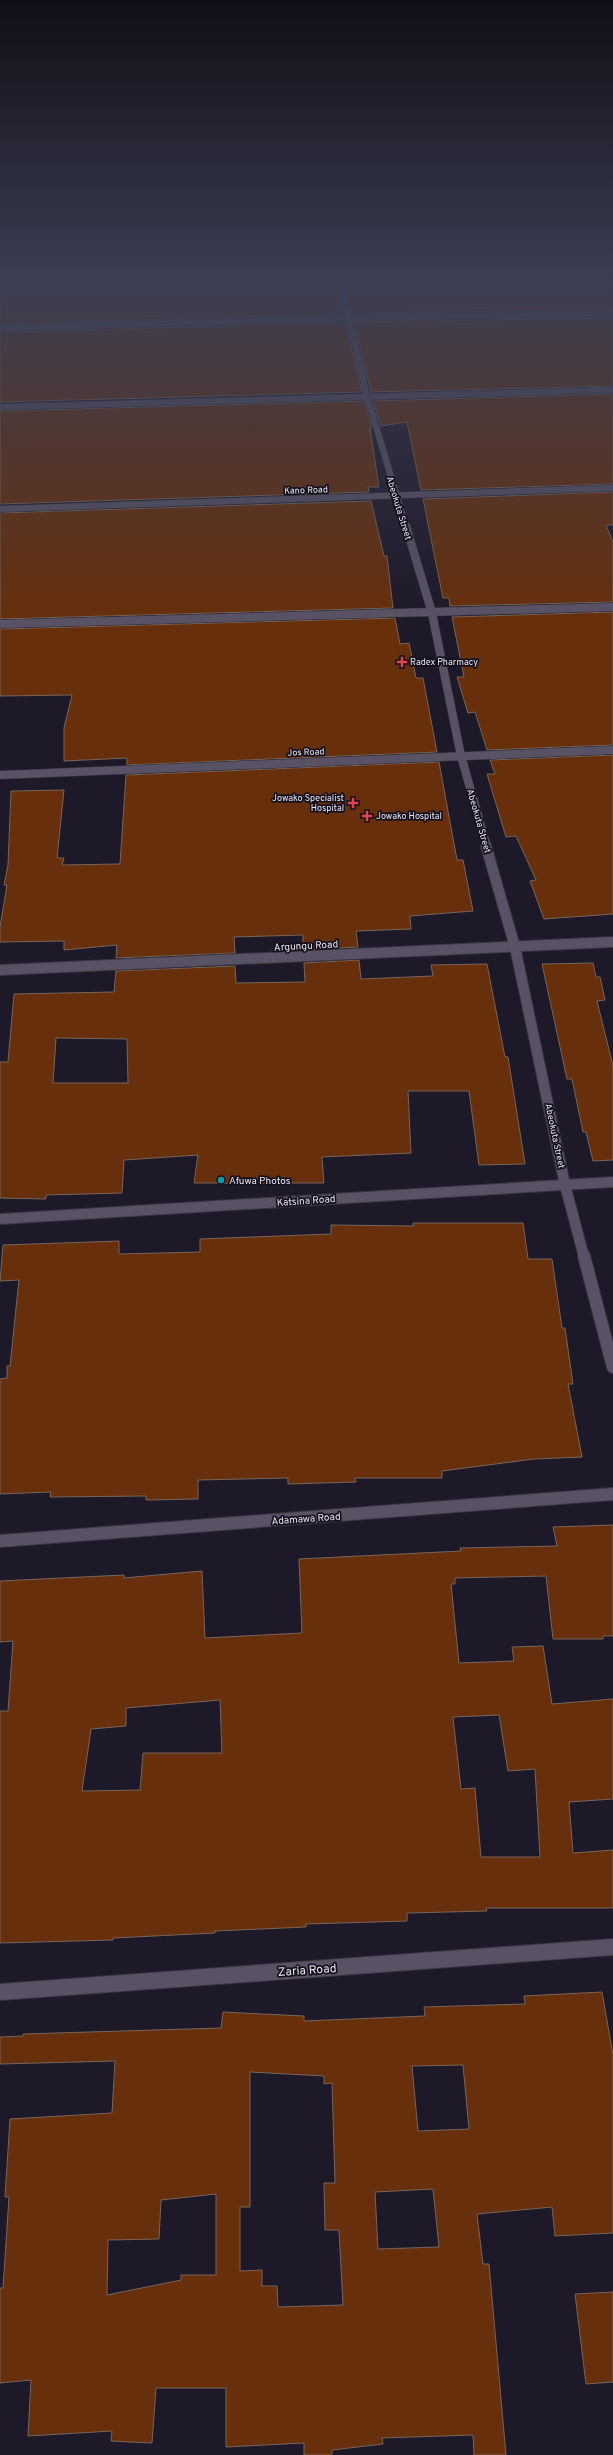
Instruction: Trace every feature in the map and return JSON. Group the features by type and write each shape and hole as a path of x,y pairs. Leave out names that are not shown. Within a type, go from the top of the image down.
{"street":[{"name":"Abeokuta Street","path":"366,392 395,496 432,613 461,756 515,947 565,1184 613,1367"},
{"path":"0,407 549,392"},
{"name":"Kano Road","path":"0,509 613,488"},
{"path":"0,624 613,607"},
{"name":"Jos Road","path":"0,775 613,750"},
{"name":"Argungu Road","path":"0,970 613,942"},
{"name":"Katsina Road","path":"0,1219 613,1182"},
{"name":"Adamawa Road","path":"0,1541 613,1494"},
{"name":"Zaria Road","path":"0,1992 613,1947"}],"building":[{"path":"0,392 362,392 0,402"},
{"path":"613,394 613,484 421,490 407,422 381,426 373,401"},
{"path":"364,401 372,428 370,428 379,487 368,487 369,492 0,504 0,411"},
{"path":"613,492 613,525 606,525 613,542 613,602 450,606 449,598 443,598 423,499"},
{"path":"371,501 384,556 387,556 393,608 0,619 0,513"},
{"path":"613,612 613,745 487,750 475,712 468,713 457,677 464,677 452,617"},
{"path":"395,618 400,644 409,643 416,678 423,678 437,752 127,765 127,758 64,761 64,728 72,695 0,696 0,629"},
{"path":"613,755 613,914 544,919 530,881 536,880 516,836 506,837 487,774 495,774 490,760"},
{"path":"439,762 457,860 463,860 473,911 410,916 411,929 356,931 358,947 303,950 303,935 234,937 235,953 116,958 117,945 64,950 64,941 0,942 0,927 7,885 4,885 8,865 11,791 64,790 57,858 64,858 62,865 120,864 126,775"},
{"path":"359,960 361,979 433,976 431,965 487,964 505,1057 508,1057 525,1164 479,1165 469,1091 408,1091 411,1153 322,1157 324,1183 194,1183 198,1155 124,1160 122,1193 46,1195 46,1199 0,1198 0,1062 8,1062 14,994 114,992 116,971 235,966 236,983 305,982 304,963","holes":["56,1038 127,1039 128,1083 53,1083"]},
{"path":"593,963 596,977 600,977 605,1000 597,1001 613,1066 613,1160 593,1161 586,1132 583,1132 572,1079 567,1079 542,964"},
{"path":"413,1223 523,1223 528,1259 552,1259 562,1328 565,1328 573,1384 568,1384 582,1457 534,1459 442,1471 442,1478 355,1478 356,1482 288,1484 288,1478 198,1480 198,1499 146,1500 146,1496 50,1497 51,1492 0,1494 0,1379 7,1378 7,1366 10,1366 19,1280 0,1281 3,1245 119,1241 119,1254 200,1252 200,1239 331,1234 331,1225 413,1226"},
{"path":"613,1525 613,1636 603,1636 603,1639 553,1639 546,1576 455,1578 455,1584 451,1584 459,1663 514,1661 512,1647 543,1646 552,1704 613,1699 613,1799 569,1802 573,1853 613,1850 613,1908 486,1908 487,1911 407,1913 407,1921 306,1924 306,1927 215,1931 215,1933 113,1938 113,1940 0,1943 0,1711 8,1711 13,1641 0,1642 0,1581 124,1575 124,1578 202,1571 205,1638 302,1633 299,1559 461,1551 460,1548 557,1546 553,1527","holes":["220,1700 222,1753 143,1753 140,1790 82,1791 91,1729 126,1726 126,1708","499,1715 508,1771 535,1769 540,1857 481,1857 475,1788 461,1789 453,1717"]},
{"path":"602,1992 613,2055 613,2233 555,2236 552,2207 477,2214 483,2264 489,2264 506,2455 474,2455 473,2435 382,2438 383,2444 332,2450 332,2455 304,2455 304,2443 226,2447 226,2388 156,2388 152,2443 111,2441 112,2431 28,2436 31,2380 0,2383 0,2288 3,2288 9,2197 5,2197 10,2119 112,2113 115,2061 0,2064 0,2037 23,2036 23,2034 221,2028 223,2012 304,2016 304,2021 425,2016 424,2007 525,2004 524,1996","holes":["463,2065 469,2129 418,2131 412,2066","250,2072 324,2076 324,2084 332,2083 335,2183 324,2183 325,2230 339,2230 343,2305 278,2307 277,2286 262,2286 262,2270 240,2271 240,2207 250,2207","433,2189 439,2247 378,2249 375,2192","216,2194 216,2275 181,2275 181,2280 107,2295 108,2240 159,2239 161,2200"]},
{"path":"613,2292 613,2382 586,2384 575,2294"}],"place":[{"name":"Radex Pharmacy","path":"402,662"},
{"name":"Jowako Specialist Hospital","path":"353,803"},
{"name":"Jowako Hospital","path":"367,816"},
{"name":"Afuwa Photos","path":"221,1180"}]}
